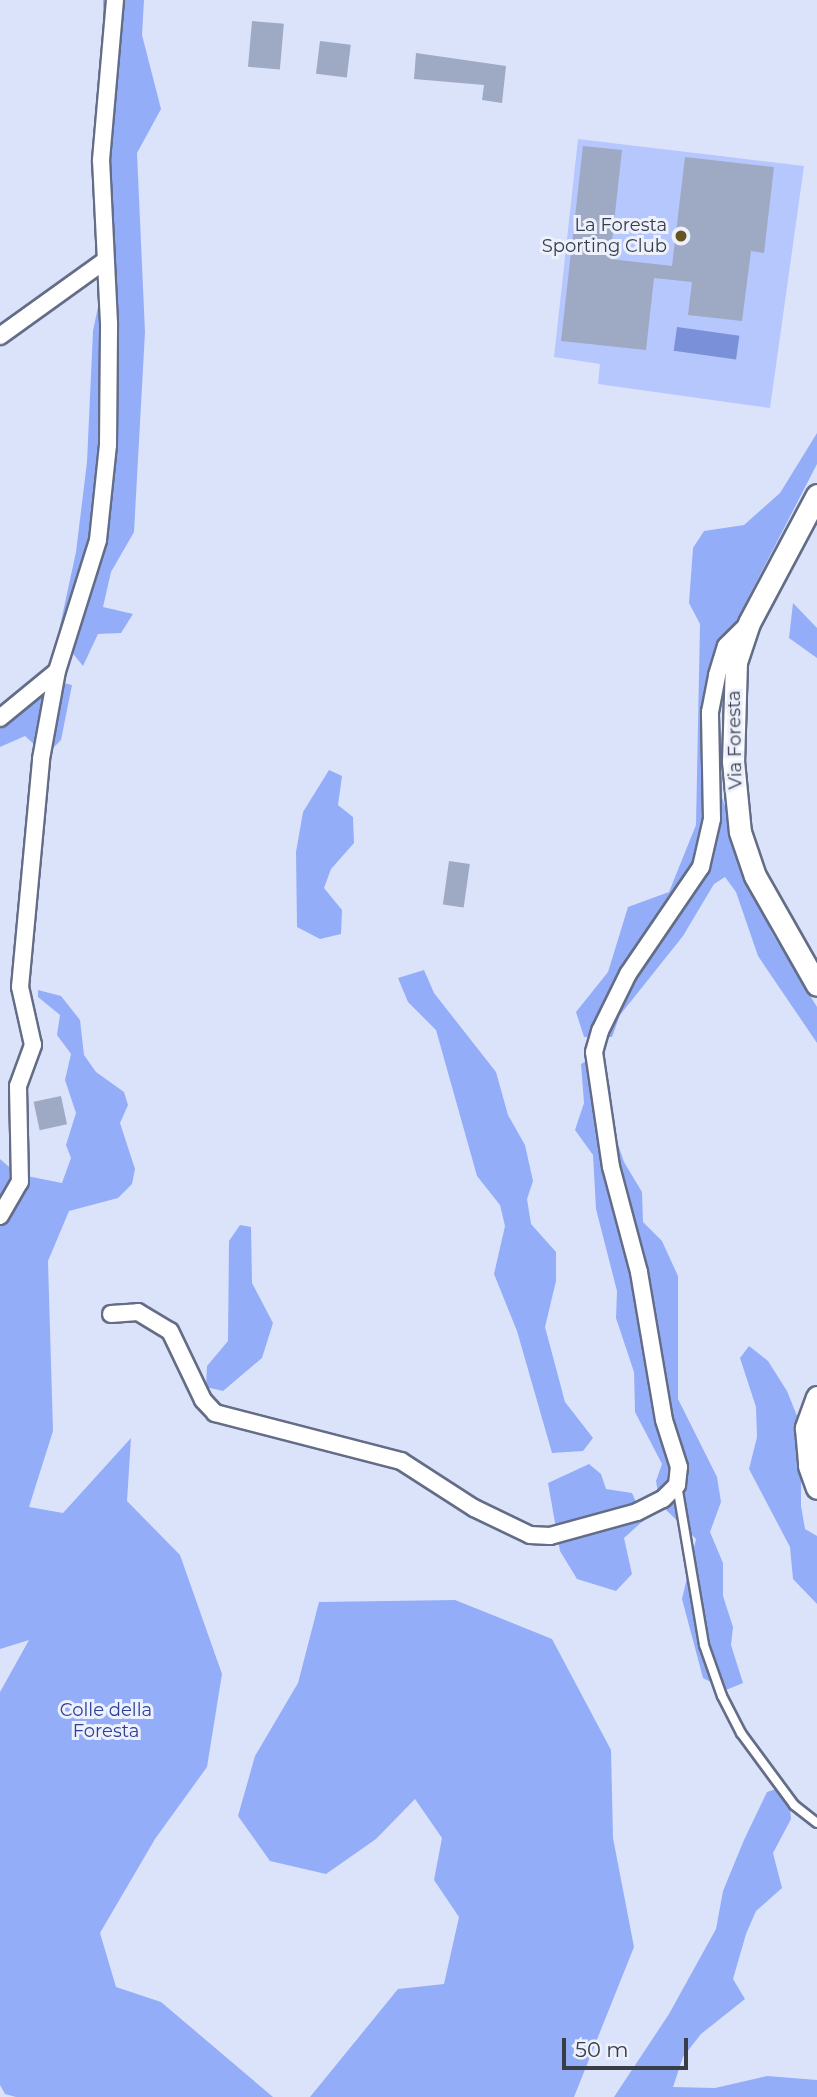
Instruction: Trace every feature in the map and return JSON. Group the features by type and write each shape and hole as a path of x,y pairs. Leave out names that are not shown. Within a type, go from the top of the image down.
{"main road":[{"name":"Via Foresta","path":"817,495 749,623 736,662 733,696 733,761 740,832 767,900 817,985"},
{"path":"817,1396 806,1428 809,1466 817,1488"}],"street":[{"path":"0,1216 20,1182 18,1086 33,1045 20,987 27,887 41,759 57,670 98,540 108,445 109,323 103,262 101,160 115,0"},
{"path":"0,336 103,262"},
{"path":"111,1314 138,1312 170,1331 203,1401 215,1413 401,1461 486,1515 530,1535 550,1536 637,1512 663,1499 677,1485 679,1468 664,1420 639,1272 611,1167 594,1052 600,1031 628,974 701,867 712,819 710,712 717,675 726,646 749,623"},
{"path":"0,718 46,685 57,670"}],"lane":[{"path":"677,1485 704,1645 722,1696 741,1734 794,1805 817,1823"}],"shaded area":[{"name":"La Foresta Sporting Club","path":"578,139 804,166 770,408 598,384 600,364 554,357"},
{"path":"677,327 739,336 736,360 674,351"}],"green space":[{"path":"103,0 144,0 142,35 161,109 137,153 145,332 134,532 111,572 103,607 133,614 121,633 98,634 83,666 58,635 76,552 87,462 93,331 103,282"},
{"path":"817,433 817,464 728,637 718,721 721,795 772,933 817,1007 817,1043 758,956 736,892 725,877 714,884 683,936 620,1015 612,1037 584,1037 576,1012 608,972 628,907 669,892 696,825 700,624 689,603 693,548 704,531 744,525 780,493"},
{"path":"793,603 817,628 817,658 789,638"},
{"path":"49,679 72,685 61,740 46,755 25,736 0,747 0,707"},
{"path":"329,770 342,776 338,805 353,817 354,843 331,869 324,888 342,910 341,934 320,939 297,927 296,852 303,812"},
{"path":"424,970 434,993 496,1072 508,1115 525,1145 533,1181 527,1199 531,1224 556,1252 556,1281 545,1327 565,1402 593,1438 583,1451 552,1453 517,1331 494,1274 505,1226 500,1205 477,1176 436,1030 408,1002 398,978"},
{"name":"Colle della Foresta","path":"38,990 61,996 80,1020 84,1055 96,1072 124,1092 128,1105 120,1123 135,1169 132,1184 118,1198 69,1211 48,1261 53,1431 29,1507 63,1513 131,1438 127,1501 180,1555 222,1674 207,1767 155,1839 100,1933 116,1987 161,2002 273,2097 16,2097 5,2094 0,2085 0,1692 29,1640 0,1649 0,1159 17,1174 62,1183 71,1158 66,1145 76,1113 65,1080 71,1054 57,1035 60,1015 38,997"},
{"path":"586,1061 599,1061 610,1086 613,1129 624,1162 642,1192 643,1222 662,1241 678,1276 678,1399 717,1477 721,1502 710,1532 723,1563 723,1596 733,1627 731,1645 743,1683 726,1690 703,1678 682,1599 696,1539 660,1504 656,1481 662,1464 635,1412 634,1372 616,1318 617,1291 596,1209 593,1155 575,1130 584,1103 581,1064"},
{"path":"240,1225 251,1227 252,1283 273,1323 262,1358 223,1391 206,1387 207,1366 228,1341 229,1241"},
{"path":"749,1346 768,1361 787,1391 801,1426 801,1506 805,1529 817,1536 817,1604 793,1579 790,1547 749,1469 757,1437 756,1407 740,1358"},
{"path":"589,1464 601,1474 606,1489 632,1493 644,1520 624,1538 632,1574 616,1591 577,1579 560,1551 548,1483"},
{"path":"455,1600 552,1639 611,1750 613,1838 634,1947 574,2097 310,2097 398,1989 444,1984 459,1917 434,1880 442,1838 415,1799 376,1839 326,1874 270,1861 238,1816 255,1756 298,1683 319,1602"},
{"path":"779,1788 789,1794 791,1819 773,1853 782,1888 756,1911 746,1934 733,1979 745,1999 701,2034 683,2057 673,2087 715,2088 767,2076 817,2080 817,2097 614,2097 669,2014 716,1929 723,1891 744,1840 767,1792"}],"building":[{"path":"252,21 284,24 280,70 248,67"},
{"path":"320,41 351,45 347,78 316,74"},
{"path":"416,53 506,66 502,103 482,100 484,85 414,79"},
{"path":"583,146 622,150 610,259 672,266 685,157 774,167 764,253 751,251 742,321 688,315 692,282 654,278 646,350 561,341"},
{"path":"449,861 470,864 464,907 443,905"},
{"path":"61,1096 67,1124 40,1130 34,1102"}],"place":[{"name":"La Foresta Sporting Club","path":"681,236"}]}
